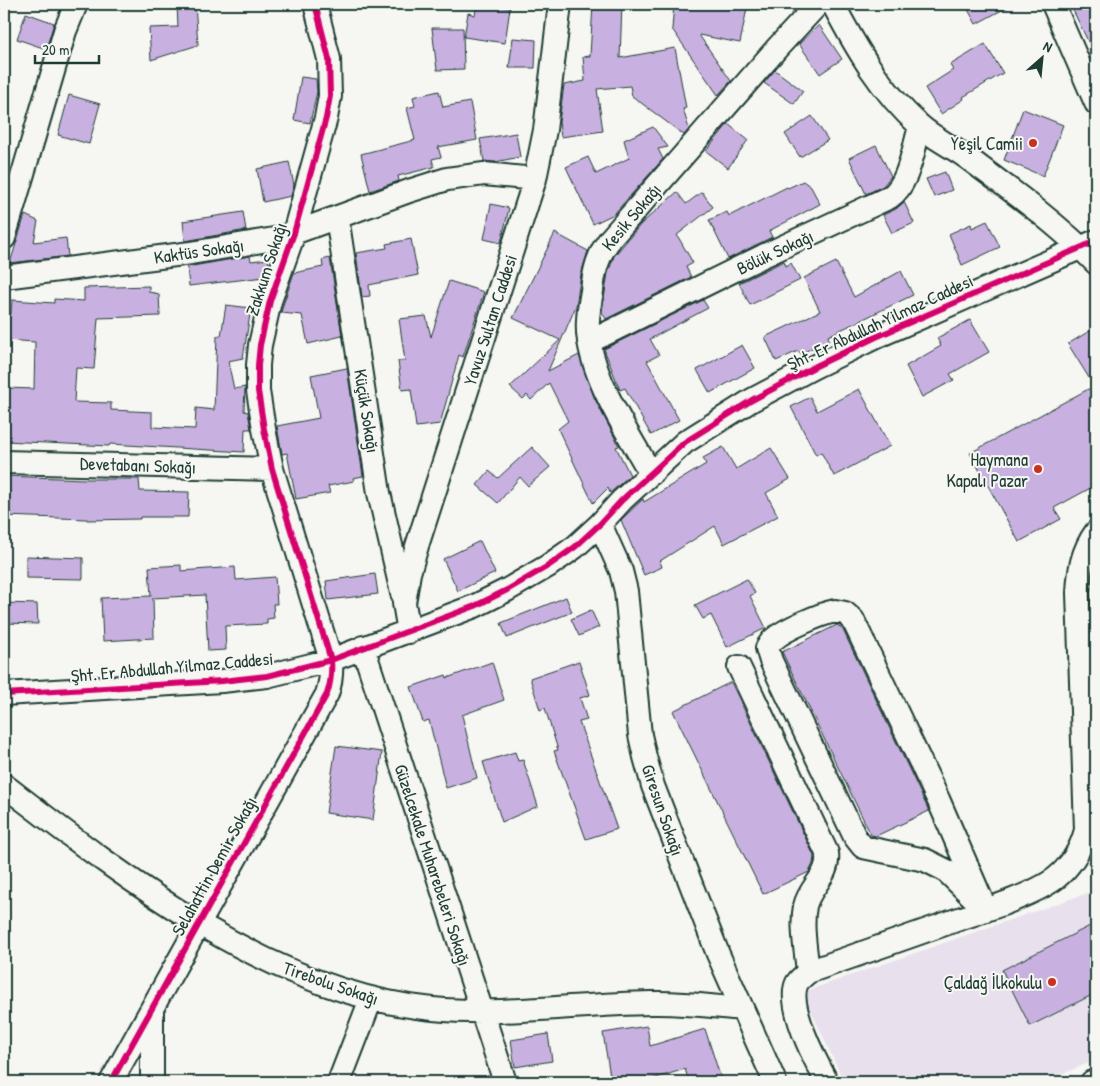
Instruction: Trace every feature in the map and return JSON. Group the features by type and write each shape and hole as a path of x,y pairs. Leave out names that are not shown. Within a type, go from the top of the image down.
{"street":[{"path":"4,238 65,31 76,4"},
{"name":"Zakkum Sokağı","path":"314,4 329,59 330,96 326,118 294,233 270,301 260,345 258,391 272,469 331,660"},
{"name":"Yavuz Sultan Caddesi","path":"409,632 404,603 409,573 535,179 545,130 560,4"},
{"name":"Kesik Sokağı","path":"651,474 595,366 589,342 588,324 597,263 602,249 778,47 818,4"},
{"path":"833,4 866,63 888,93 920,127 968,158 1091,250"},
{"path":"1053,4 1096,103"},
{"name":"Bölük Sokağı","path":"589,342 763,256 890,197 903,184 920,127"},
{"name":"Kaktüs Sokağı","path":"4,277 264,242 447,179 484,174 535,179"},
{"name":"Küçük Sokağı","path":"337,217 379,492 404,603"},
{"name":"Şht. Er Abdullah Yilmaz Caddesi","path":"4,694 222,681 266,676 331,660 474,606 507,590 548,566 575,547 622,500 685,442 706,427 752,400 814,367 946,306 1091,250"},
{"name":"Devetabanı Sokağı","path":"4,462 272,469"},
{"name":"Giresun Sokağı","path":"600,524 621,571 626,591 638,720 645,757 663,813 718,954 775,1082"},
{"path":"827,1082 804,1035 796,1009 794,993 797,982 808,972 986,910 1036,889 1056,878 1071,864 1081,847 1086,830 1078,593 1084,553 1096,532"},
{"path":"835,611 845,613 853,620 938,800 986,910 945,870 925,860 863,847 855,837 771,661 767,648 773,639 822,614 835,611"},
{"name":"Güzelcekale Muharebeleri Sokağı","path":"363,648 480,1011 505,1082"},
{"name":"Selahattin Demir Sokağı","path":"111,1082 327,694 332,673 331,660"},
{"path":"739,667 826,853 828,863 825,873 810,893 806,906 804,922 808,972"},
{"name":"Tirebolu Sokağı","path":"4,785 111,865 199,924 260,957 311,980 371,999 432,1009 480,1011 651,1003 693,1004 742,1009"},
{"path":"339,1082 371,999"},
{"path":"152,1008 152,1082"},
{"path":"1092,1082 1096,1081"}],"shaded area":[{"path":"1096,890 1096,1060 1042,1082 844,1082 805,998 809,990"}],"building":[{"path":"177,4 195,4 198,45 151,60 149,28 178,27"},
{"path":"477,4 510,8 505,43 464,37 468,13 475,15"},
{"path":"593,4 622,4 620,58 675,48 686,108 683,109 689,129 684,135 632,96 630,86 597,89 603,131 561,137 559,122 564,85 585,81 583,57 590,56"},
{"path":"674,4 727,4 747,8 740,43 699,35 731,81 718,95 672,29"},
{"path":"965,4 1013,4 976,24"},
{"path":"1070,4 1096,4 1096,58"},
{"path":"26,13 54,23 46,49 17,39"},
{"path":"819,25 842,59 820,74 799,44"},
{"path":"432,28 463,28 464,69 437,70"},
{"path":"513,38 536,40 535,68 509,68"},
{"path":"985,44 1003,73 963,97 964,99 941,114 925,88 953,70 950,65"},
{"path":"775,70 803,91 794,104 764,83"},
{"path":"301,77 316,79 317,92 310,123 294,120"},
{"path":"439,91 443,107 470,102 477,140 438,147 441,157 432,159 434,167 398,176 399,181 370,191 361,154 415,140 407,108 415,106 413,97"},
{"path":"69,95 100,104 89,144 58,135"},
{"name":"Yeşil Camii","path":"1023,109 1063,125 1043,176 1004,160"},
{"path":"812,116 828,140 800,157 785,134"},
{"path":"728,124 748,140 728,168 706,151"},
{"path":"653,127 668,147 658,149 663,159 614,214 593,224 566,167 588,157 596,174 629,158 624,140"},
{"path":"516,133 520,157 495,162 484,161 480,139"},
{"path":"876,145 891,176 883,186 866,194 849,158"},
{"path":"289,162 294,185 291,196 263,202 257,169"},
{"path":"945,172 952,190 934,197 926,179"},
{"path":"803,181 811,187 820,204 769,231 772,237 728,259 709,220 727,212 729,216"},
{"path":"677,192 686,204 702,192 713,207 677,235 693,263 686,267 691,277 606,319 602,312 608,273 614,256 641,224"},
{"path":"904,202 914,223 892,233 883,215 896,209"},
{"path":"491,204 509,208 501,243 484,239"},
{"path":"243,212 246,230 185,241 183,221"},
{"path":"25,215 38,221 34,242 66,238 68,256 10,263"},
{"path":"987,221 1000,247 962,265 949,234 971,224 972,228"},
{"path":"555,233 588,251 581,274 576,306 548,371 579,355 594,397 619,446 616,447 630,475 610,493 608,488 593,503 558,429 568,421 549,383 531,400 527,395 523,399 510,387 560,340 513,318"},
{"path":"411,239 418,275 369,285 370,296 362,297 356,253 387,248 386,244"},
{"path":"250,256 251,261 268,259 269,265 264,277 189,286 187,267"},
{"path":"330,258 342,336 308,344 302,315 281,313 283,305 294,273 323,267 322,260"},
{"path":"784,261 786,266 791,263 800,280 750,305 739,283"},
{"path":"836,262 854,297 901,271 913,295 828,336 829,340 800,354 798,351 776,361 765,337 820,311 804,278"},
{"path":"449,281 484,292 463,357 459,355 440,424 416,427 411,389 402,390 398,361 405,361 399,319 426,316 431,337"},
{"path":"149,286 149,292 159,294 160,316 98,318 94,369 76,368 74,402 111,403 111,410 152,412 152,427 195,429 196,408 214,410 217,336 221,336 226,305 251,308 243,358 228,361 234,389 245,387 244,411 248,412 251,429 245,429 244,452 110,444 109,446 4,441 5,388 34,389 35,342 6,340 8,314 11,314 12,300 54,303 54,299 84,301 84,288"},
{"path":"703,300 708,308 650,339 659,355 647,361 679,420 651,435 625,388 620,390 604,349"},
{"path":"970,320 989,352 950,374 954,380 922,397 906,366 941,346 937,338"},
{"name":"Haymana Kapalı Pazar","path":"1096,327 1096,485 1054,508 1061,519 1019,542 970,453 1094,386 1068,344"},
{"path":"742,345 755,368 710,393 697,370"},
{"path":"347,368 363,476 353,478 354,481 328,486 330,493 296,499 287,453 282,454 277,426 319,418 311,375"},
{"path":"859,389 890,446 834,476 821,452 816,455 791,407 810,397 817,411"},
{"path":"532,447 550,467 528,486 520,477 498,503 477,485 489,471 498,478"},
{"path":"723,447 736,469 771,448 790,479 766,493 778,516 724,544 715,526 660,561 662,567 644,575 621,520 643,499 644,502 706,464 703,458"},
{"path":"4,476 139,479 140,491 189,492 188,517 87,520 4,516"},
{"path":"480,541 495,573 458,591 443,559"},
{"path":"26,556 83,558 83,579 26,578"},
{"path":"181,565 181,571 235,567 236,580 275,577 277,604 273,604 274,618 267,619 267,624 225,626 226,650 208,651 205,595 153,598 154,638 103,641 101,598 151,596 149,567"},
{"path":"375,574 378,594 328,600 326,581"},
{"path":"747,579 755,593 750,596 766,628 727,647 711,615 703,619 695,605"},
{"path":"566,597 572,612 507,638 501,623"},
{"path":"4,603 37,604 38,624 4,623"},
{"path":"591,610 599,627 579,636 571,619"},
{"path":"837,625 842,628 929,811 876,836 871,835 782,652"},
{"path":"579,661 590,695 580,698 587,720 579,722 617,829 586,839 554,751 558,750 545,708 540,710 530,678"},
{"path":"492,662 504,700 462,715 477,778 446,788 429,720 423,722 411,687 446,675 447,678"},
{"path":"731,682 814,856 809,872 763,894 673,711"},
{"path":"336,746 382,752 373,820 326,813"},
{"path":"515,752 518,761 523,760 538,806 502,822 483,762"},
{"name":"Çaldağ İlkokulu","path":"1096,923 1096,993 1030,1026 1002,970"},
{"path":"647,1026 650,1046 705,1029 722,1082 689,1082 685,1069 643,1082 611,1082 603,1033"},
{"path":"548,1034 552,1061 515,1067 511,1040"}],"cycle path":[{"path":"111,1082 327,694 330,681 331,660 272,469 258,391 260,345 270,301 294,233 326,118 330,96 329,59 315,4"},
{"path":"4,694 222,681 267,676 331,660 475,606 548,566 575,547 622,500 685,442 752,400 876,337 1096,241"}],"place":[{"name":"Yeşil Camii","path":"1033,143"},
{"name":"Haymana Kapalı Pazar","path":"1038,469"},
{"name":"Çaldağ İlkokulu","path":"1052,982"}]}
